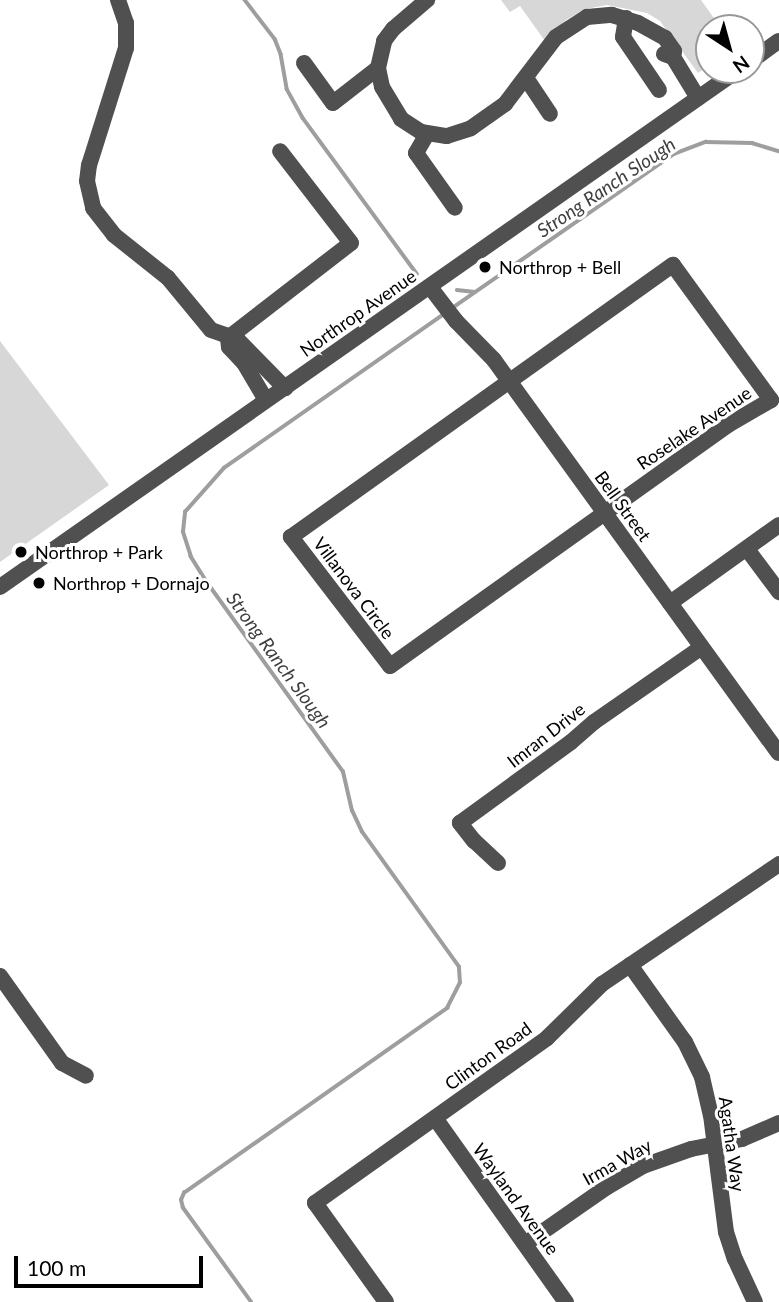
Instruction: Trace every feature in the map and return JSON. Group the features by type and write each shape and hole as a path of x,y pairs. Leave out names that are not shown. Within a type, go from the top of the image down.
{"street":[{"path":"118,0 126,23 125,48 89,165 89,195 103,224 168,278 211,330 237,339 267,400"},
{"path":"427,0 393,29 381,49 378,68 382,87 393,110 409,126 427,134 447,136 471,128 505,104 556,37 578,20 599,15 626,18 665,38 674,51 673,57 698,98"},
{"path":"626,18 623,37 659,90"},
{"path":"304,63 333,103 378,68"},
{"path":"526,78 550,114"},
{"name":"Northrop Avenue","path":"0,587 718,84"},
{"path":"427,134 416,153 455,208"},
{"path":"228,338 351,243 280,151"},
{"name":"Roselake Avenue","path":"510,382 673,265 771,400 729,425 605,513"},
{"name":"Bell Street","path":"430,287 456,321 494,360 779,753"},
{"path":"249,359 285,388"},
{"name":"Villanova Circle","path":"510,382 291,537 390,666 605,513"},
{"path":"670,603 779,525"},
{"path":"747,549 779,592"},
{"name":"Imran Drive","path":"498,863 474,841 460,823 571,742 594,722 702,646"},
{"name":"Clinton Road","path":"386,1302 315,1203 547,1038 602,984 779,864"},
{"name":"Agatha Way","path":"630,965 694,1059 708,1096 726,1232 755,1302"},
{"path":"0,976 62,1063 86,1076"},
{"name":"Wayland Avenue","path":"435,1118 566,1302"},
{"name":"Irma Way","path":"525,1244 607,1187 643,1166 666,1156 742,1139 779,1124"}],"shaded area":[{"path":"501,0 701,0 711,14 695,14 695,69 660,21 647,13 607,5 585,9 566,20 545,41 520,6 510,12"},
{"path":"0,341 109,485 0,562"}],"waterway":[{"path":"245,0 275,39 281,54 287,89 303,118 417,274"},
{"name":"Strong Ranch Slough","path":"451,309 674,154 706,142 752,143 779,151"},
{"path":"457,290 475,292"},
{"name":"Strong Ranch Slough","path":"251,1302 183,1208 181,1200 184,1193 447,1008 460,983 459,967 362,832 352,811 343,772 191,557 183,532 185,512 224,468 445,313"}],"place":[{"name":"Northrop + Bell","path":"485,267"},
{"name":"Northrop + Park","path":"21,552"},
{"name":"Northrop + Dornajo","path":"39,583"}]}
